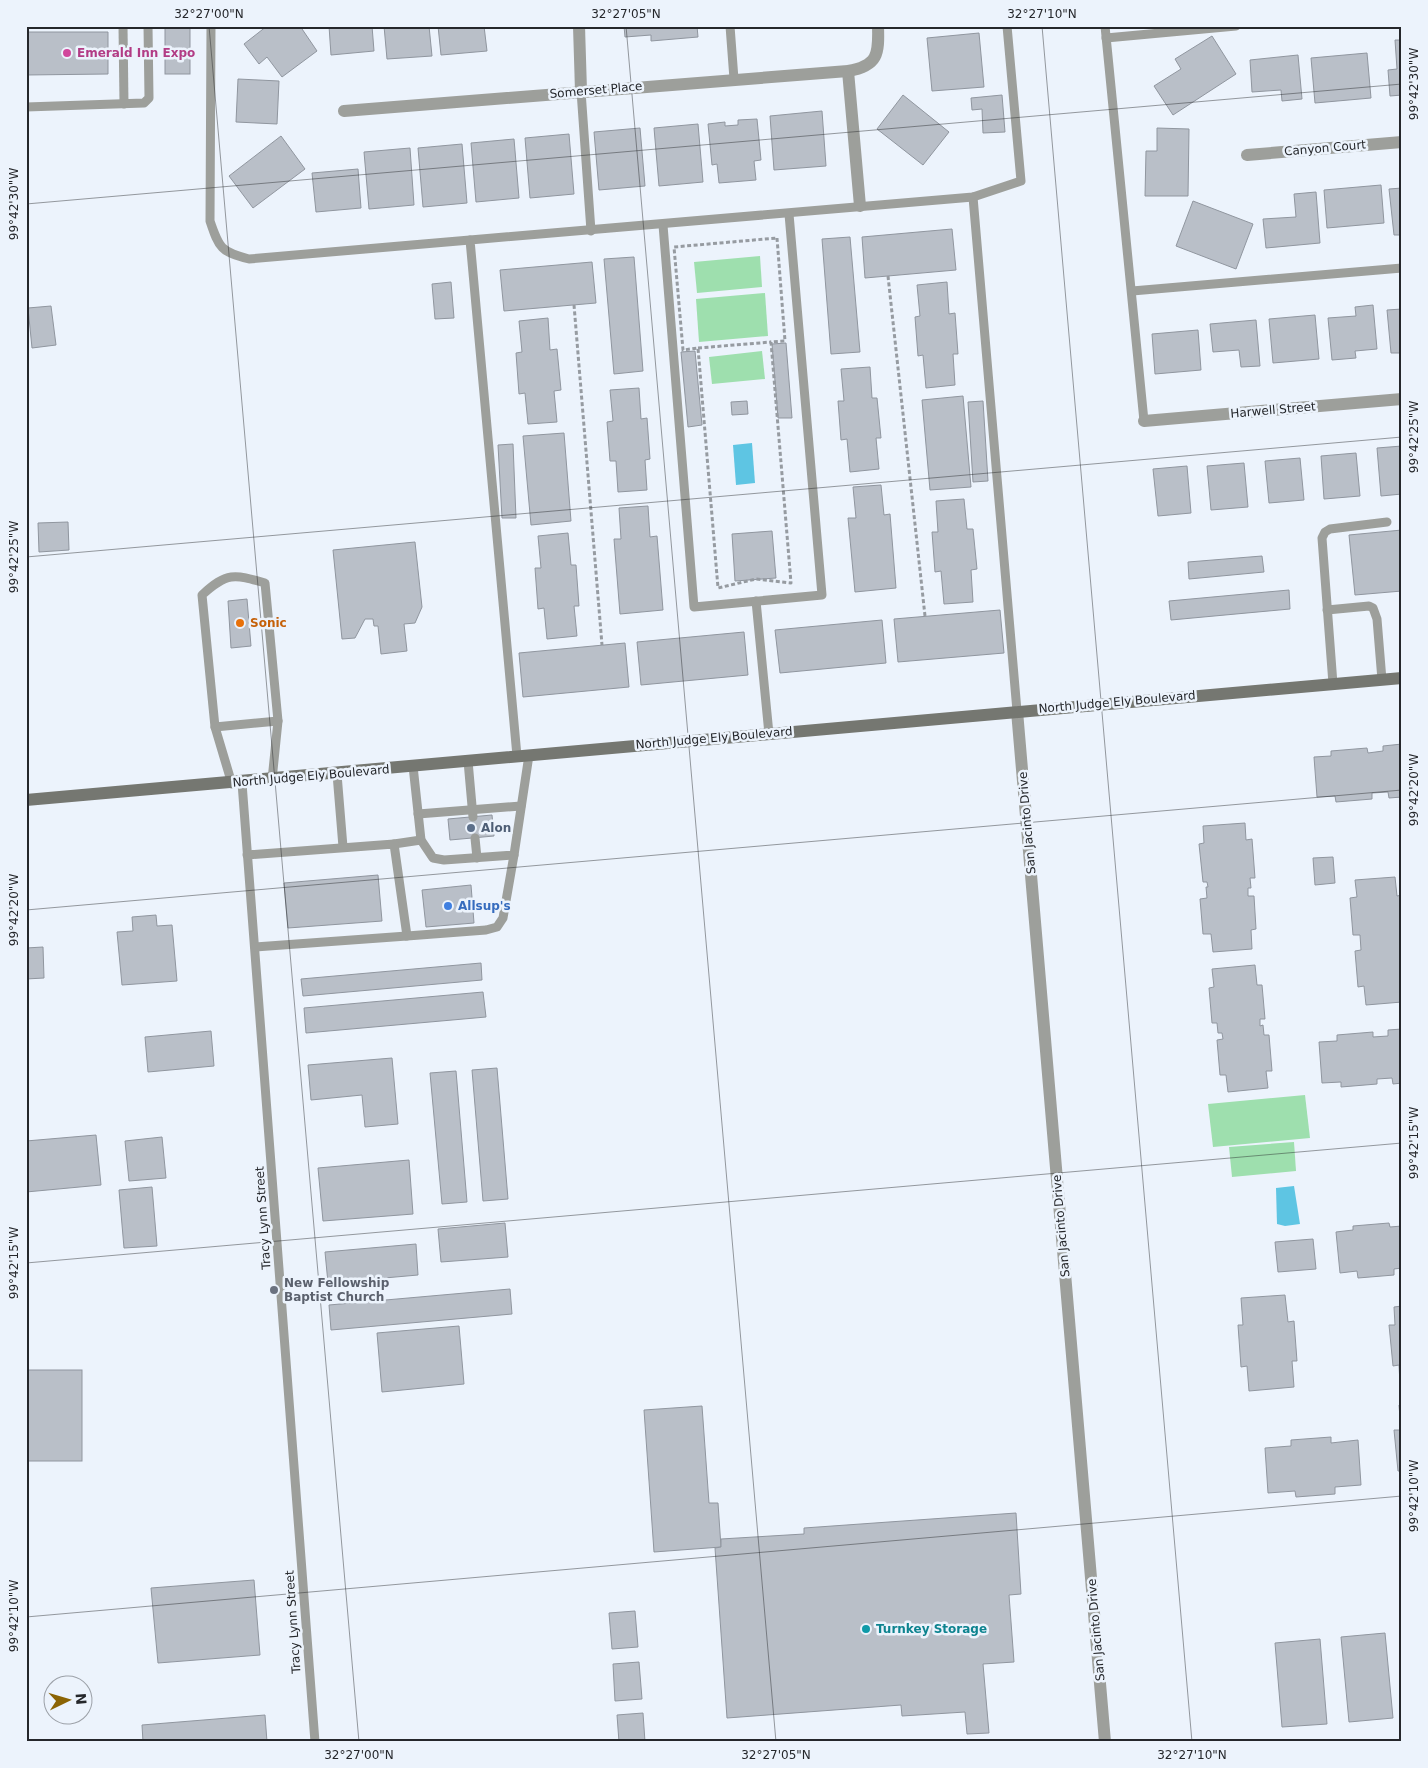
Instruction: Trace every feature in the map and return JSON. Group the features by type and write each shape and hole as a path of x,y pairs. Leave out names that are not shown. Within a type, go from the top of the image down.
{"main road":[{"name":"North Judge Ely Boulevard","path":"26,800 272,780 1017,711 1402,678"}],"street":[{"path":"579,26 581,91"},
{"name":"Somerset Place","path":"344,111 848,71 862,68 874,60 879,50 878,26"},
{"path":"848,71 860,206"},
{"name":"Canyon Court","path":"1247,155 1402,142"},
{"name":"Harwell Street","path":"1144,421 1402,399"},
{"name":"San Jacinto Drive","path":"1017,711 1105,1742"}],"lane":[{"path":"123,26 124,104"},
{"path":"26,107 144,103 148,98 148,26"},
{"path":"210,26 210,221 217,241 229,254 249,259 663,225 974,196 1021,182 1007,26"},
{"path":"730,26 734,79"},
{"path":"1105,26 1144,421"},
{"path":"1106,38 1236,26"},
{"path":"581,91 591,230"},
{"path":"974,196 1017,711"},
{"path":"663,225 694,607 756,602 822,595 789,214"},
{"path":"254,947 486,930 497,927 503,918 521,806 523,756 470,240"},
{"path":"1132,291 1402,268"},
{"path":"1333,684 1322,546 1325,532 1344,526 1386,522"},
{"name":"Tracy Lynn Street","path":"278,721 265,583 238,575 218,580 202,595 215,727 237,783 247,855 315,1742"},
{"path":"756,602 769,734"},
{"path":"1327,610 1369,606 1373,608 1377,619 1382,680"},
{"path":"215,727 278,721 272,780"},
{"path":"468,761 473,813"},
{"path":"414,766 420,840 433,858 444,860 514,855"},
{"path":"337,774 343,847"},
{"path":"418,814 473,813 521,806"},
{"path":"475,838 477,858"},
{"path":"247,855 394,844 420,840"},
{"path":"394,844 407,936"}],"path":[{"path":"776,238 785,341 698,348 683,350 674,247 776,238"},
{"path":"888,276 925,616"},
{"path":"574,305 602,645"},
{"path":"698,348 718,588 756,579 791,583 771,342"}],"green space":[{"path":"760,256 762,287 697,293 694,262"},
{"path":"765,293 768,336 699,342 696,299"},
{"path":"762,351 765,379 712,384 709,357"},
{"path":"1305,1095 1310,1138 1213,1147 1208,1104"},
{"path":"1294,1142 1296,1171 1232,1177 1229,1147"}],"water":[{"path":"752,443 755,483 736,485 733,445"},
{"path":"1294,1186 1300,1224 1285,1226 1277,1224 1276,1188"}],"building":[{"name":"Emerald Inn Expo","path":"165,26 190,26 190,74 165,74"},
{"path":"267,26 300,26 317,51 282,77 267,57 259,64 244,44"},
{"path":"329,26 372,26 374,51 331,55"},
{"path":"384,26 429,26 432,56 387,59"},
{"path":"438,26 484,26 487,51 441,55"},
{"path":"624,26 697,26 698,37 651,41 651,35 625,37"},
{"name":"Emerald Inn Expo","path":"26,32 108,32 108,74 26,75"},
{"path":"979,33 984,87 932,91 927,38"},
{"path":"1212,36 1236,74 1173,115 1154,86 1181,69 1175,59"},
{"path":"1395,40 1402,40 1402,95 1390,96 1388,70 1397,69"},
{"path":"1367,53 1371,98 1315,103 1311,58"},
{"path":"1298,55 1302,99 1282,101 1281,90 1252,92 1250,60"},
{"path":"238,79 279,81 277,124 236,122"},
{"path":"903,95 949,132 923,165 877,129"},
{"path":"1002,95 1005,132 983,133 982,109 972,110 971,98"},
{"path":"822,111 826,166 774,170 770,116"},
{"path":"757,119 761,160 754,161 756,180 719,183 717,164 712,165 708,124 725,122 725,126 738,125 738,120"},
{"path":"698,124 703,182 659,186 654,128"},
{"path":"640,128 645,186 599,190 594,132"},
{"path":"1157,128 1189,129 1188,196 1145,196 1146,151 1157,151"},
{"path":"569,134 574,194 530,198 525,138"},
{"path":"281,136 305,169 253,208 229,176"},
{"path":"514,139 519,198 476,202 471,143"},
{"path":"462,144 467,203 423,207 418,148"},
{"path":"410,148 414,205 369,209 364,152"},
{"path":"358,169 361,208 316,212 312,173"},
{"path":"1381,185 1384,223 1327,228 1324,190"},
{"path":"1402,188 1402,235 1394,235 1389,189"},
{"path":"1316,192 1320,243 1266,248 1263,219 1296,217 1294,194"},
{"path":"1193,201 1253,224 1236,269 1176,246"},
{"path":"952,229 956,270 865,278 862,237"},
{"path":"850,237 860,352 831,354 822,239"},
{"path":"634,257 643,371 614,374 604,259"},
{"path":"592,262 596,303 504,311 500,270"},
{"path":"451,282 454,318 435,319 432,284"},
{"path":"947,282 949,314 955,313 958,354 953,354 955,385 926,388 923,355 918,356 915,317 920,316 917,285"},
{"path":"1373,305 1377,349 1355,351 1356,358 1332,360 1328,318 1356,316 1355,307"},
{"path":"51,306 56,345 32,348 28,308"},
{"path":"1402,309 1402,353 1391,353 1387,310"},
{"path":"1315,315 1319,359 1273,363 1269,319"},
{"path":"548,318 550,350 557,349 561,390 554,391 557,422 528,424 525,393 519,394 516,353 522,352 519,321"},
{"path":"1256,320 1260,366 1241,367 1239,350 1213,352 1210,324"},
{"path":"1198,330 1201,370 1155,374 1152,334"},
{"path":"786,343 792,418 778,418 772,344"},
{"path":"695,351 702,425 688,427 681,352"},
{"path":"870,367 872,398 877,398 881,438 876,438 879,469 850,472 847,439 841,440 838,401 844,401 841,369"},
{"path":"639,388 641,419 647,418 650,459 645,460 647,490 618,492 616,461 610,461 607,422 613,421 610,390"},
{"path":"963,396 971,487 930,490 922,400"},
{"path":"747,401 748,414 732,415 731,402"},
{"path":"983,401 988,481 973,482 968,402"},
{"path":"564,433 571,521 531,525 523,436"},
{"path":"513,444 516,518 502,518 498,445"},
{"path":"1402,446 1402,494 1381,496 1377,448"},
{"path":"1356,453 1360,496 1324,499 1321,456"},
{"path":"1300,458 1304,500 1269,503 1265,461"},
{"path":"1244,463 1248,507 1211,510 1207,466"},
{"path":"1187,466 1191,513 1158,516 1153,469"},
{"path":"881,485 884,515 890,514 896,588 855,592 848,518 856,518 853,487"},
{"path":"964,499 967,529 973,529 977,569 971,570 973,602 944,604 941,571 935,572 932,532 938,532 936,501"},
{"path":"648,506 650,537 657,536 663,610 620,614 614,539 621,539 619,508"},
{"path":"68,522 69,550 39,552 38,523"},
{"path":"1402,530 1402,591 1355,595 1349,535"},
{"path":"772,531 776,578 735,581 732,534"},
{"path":"568,533 571,565 576,565 579,606 574,606 577,636 547,639 544,608 538,609 535,568 541,568 538,536"},
{"path":"415,542 422,607 415,623 404,624 407,651 381,654 378,626 374,626 373,619 365,619 355,638 342,639 333,550"},
{"path":"1262,556 1264,572 1189,579 1188,562"},
{"path":"1289,590 1290,609 1171,620 1169,601"},
{"name":"Sonic","path":"247,599 251,646 231,648 228,601"},
{"path":"1000,610 1004,653 898,662 894,619"},
{"path":"882,620 886,663 780,673 775,630"},
{"path":"744,632 748,675 641,685 637,642"},
{"path":"625,643 629,687 523,697 519,653"},
{"path":"1402,744 1402,797 1389,798 1388,792 1372,793 1372,799 1336,802 1335,796 1317,797 1314,757 1331,756 1331,751 1367,748 1368,753 1383,751 1383,746"},
{"name":"Alon","path":"492,815 494,836 450,840 448,819"},
{"path":"1245,823 1246,840 1252,839 1255,878 1250,878 1251,888 1248,888 1248,896 1254,896 1256,929 1251,930 1252,949 1213,952 1211,934 1203,934 1200,899 1207,898 1206,887 1208,887 1207,882 1203,882 1199,844 1204,843 1203,826"},
{"path":"1333,857 1335,883 1315,885 1313,858"},
{"path":"378,875 382,921 288,928 284,883"},
{"path":"1395,877 1397,896 1402,895 1402,1002 1366,1005 1364,986 1358,987 1355,951 1361,950 1360,935 1353,935 1350,898 1357,897 1355,880"},
{"name":"Allsup's","path":"471,885 474,923 426,927 422,890"},
{"path":"156,915 157,926 172,925 177,981 122,985 117,932 133,931 132,917"},
{"path":"43,947 44,978 26,979 26,948"},
{"path":"481,963 482,980 303,996 301,979"},
{"path":"1255,965 1257,985 1262,985 1265,1019 1260,1019 1260,1026 1263,1025 1264,1035 1269,1035 1272,1071 1266,1071 1268,1088 1228,1092 1226,1075 1220,1075 1217,1040 1223,1039 1222,1033 1218,1033 1217,1023 1212,1023 1209,988 1214,987 1212,969"},
{"path":"483,992 486,1017 306,1033 304,1008"},
{"path":"1402,1029 1402,1083 1393,1084 1392,1078 1377,1079 1377,1084 1341,1087 1341,1082 1322,1083 1319,1042 1337,1041 1337,1035 1373,1032 1373,1037 1388,1036 1388,1030"},
{"path":"211,1031 214,1066 148,1072 145,1037"},
{"path":"392,1058 398,1124 365,1127 362,1095 311,1100 308,1065"},
{"path":"497,1068 508,1199 483,1201 472,1070"},
{"path":"456,1071 467,1202 442,1204 430,1073"},
{"path":"96,1135 101,1185 26,1192 26,1141"},
{"path":"162,1137 166,1178 129,1181 125,1141"},
{"path":"409,1160 413,1214 323,1221 318,1168"},
{"path":"152,1187 157,1246 124,1248 119,1190"},
{"path":"505,1223 508,1257 441,1262 438,1229"},
{"path":"1389,1223 1390,1227 1402,1226 1402,1268 1394,1269 1394,1275 1358,1278 1357,1271 1340,1273 1336,1232 1353,1230 1353,1226"},
{"path":"1313,1239 1316,1269 1278,1272 1275,1242"},
{"path":"416,1244 418,1275 328,1283 325,1252"},
{"path":"510,1289 512,1314 331,1330 329,1305"},
{"path":"1285,1295 1288,1322 1294,1321 1297,1361 1292,1361 1294,1387 1249,1391 1247,1366 1241,1367 1238,1325 1243,1325 1241,1298"},
{"path":"1402,1306 1402,1384 1400,1384 1399,1365 1393,1366 1389,1325 1395,1325 1394,1307"},
{"path":"459,1326 464,1384 382,1392 377,1333"},
{"path":"26,1370 82,1370 82,1461 26,1461"},
{"path":"1399,1405 1402,1405 1402,1471 1398,1471 1394,1430 1401,1430"},
{"path":"702,1406 709,1503 718,1503 721,1547 654,1552 644,1410"},
{"path":"1331,1437 1331,1443 1358,1440 1361,1485 1335,1487 1335,1494 1296,1497 1295,1491 1268,1493 1265,1448 1291,1446 1291,1440"},
{"name":"Turnkey Storage","path":"1016,1513 1021,1594 1009,1595 1014,1662 983,1664 989,1733 967,1734 965,1712 902,1716 901,1705 727,1718 715,1548 721,1547 721,1539 804,1534 804,1528"},
{"path":"254,1580 260,1655 158,1663 151,1588"},
{"path":"635,1611 638,1647 612,1649 609,1613"},
{"path":"1385,1633 1393,1718 1349,1722 1341,1637"},
{"path":"1320,1639 1327,1724 1282,1727 1275,1643"},
{"path":"639,1662 642,1699 615,1701 613,1664"},
{"path":"643,1713 645,1742 619,1742 617,1715"},
{"path":"265,1715 267,1742 143,1742 142,1725"}],"place":[{"name":"Emerald Inn Expo","path":"67,53"},
{"name":"Sonic","path":"240,623"},
{"name":"Alon","path":"471,828"},
{"name":"Allsup's","path":"448,906"},
{"name":"New Fellowship Baptist Church","path":"274,1290"},
{"name":"Turnkey Storage","path":"866,1629"}]}
